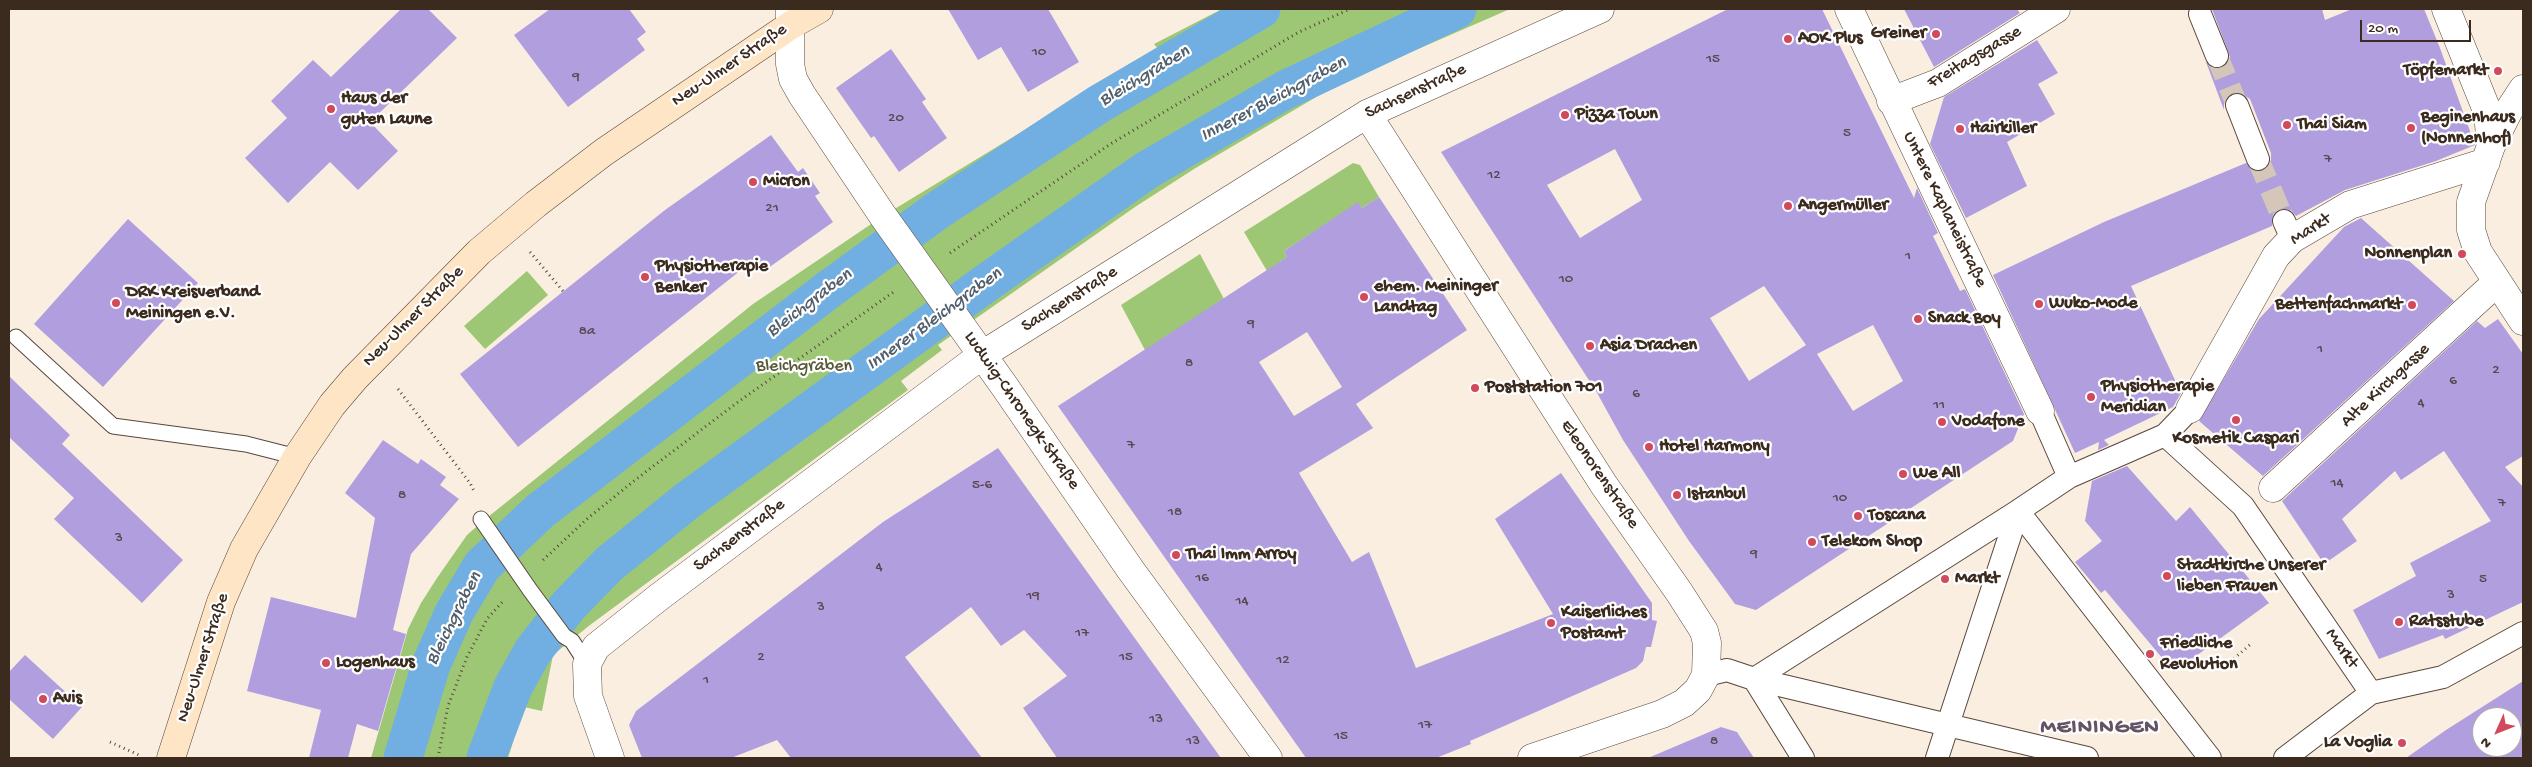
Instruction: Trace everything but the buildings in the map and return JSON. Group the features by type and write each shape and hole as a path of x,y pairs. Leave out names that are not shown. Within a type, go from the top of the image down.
{"main road":[{"name":"Neu-Ulmer Straße","path":"171,758 221,602 244,549 297,457 332,405 372,358 479,252 604,152 790,17 819,9"}],"street":[{"name":"Sachsenstraße","path":"587,664 596,647 611,634 982,355 1367,114 1600,9"},
{"name":"Untere Kaplaneistraße","path":"1850,9 2040,411"},
{"name":"Freitagsgasse","path":"1892,101 1938,83 2056,9"},
{"path":"2446,9 2488,112 2489,154"},
{"path":"2200,14 2217,56"},
{"name":"Ludwig-Chronegk-Straße","path":"790,17 790,64 794,79 802,95 877,208 924,271 1130,570 1268,758"},
{"path":"2521,318 2478,252 2471,230 2471,202 2489,154 2508,112 2523,89"},
{"path":"2237,105 2258,159"},
{"name":"Eleonorenstraße","path":"1367,114 1599,477 1704,631 1710,678"},
{"name":"Markt","path":"2190,410 2276,256 2288,230 2489,154"},
{"name":"Alte Kirchgasse","path":"2273,488 2497,282"},
{"path":"1754,679 2018,511 2068,477 2165,435 2190,410"},
{"path":"2040,411 2068,477"},
{"name":"Markt","path":"2165,435 2243,506 2371,693"},
{"path":"2243,506 2273,488"},
{"path":"1937,758 1946,725 2018,511"},
{"path":"2018,511 2210,758"},
{"path":"2285,758 2371,693 2443,677 2523,633"},
{"path":"587,664 588,696 610,758"},
{"path":"1532,758 1662,714 1684,703 1710,678 1754,679 2088,758"},
{"path":"1754,679 1802,758"}],"lane":[{"path":"16,337 113,426 246,444 297,457"},
{"path":"481,519 523,580 564,636 572,641 587,664"}],"path":[{"path":"438,758 448,706 467,657 487,619 523,580 588,518 738,402 924,271 1112,143 1300,32 1350,9"},
{"path":"509,227 563,291"},
{"path":"398,389 470,483 478,500"},
{"path":"2230,662 2252,643"},
{"path":"110,742 146,758"}],"green space":[{"name":"Bleichgräben","path":"1222,9 1510,9 1340,83 1194,169 1135,207 938,345 942,350 901,381 908,390 590,625 553,655 542,711 524,707 508,758 371,758 408,629 421,603 467,535 753,304 883,216 1158,49 1154,44"},
{"path":"1353,163 1360,165 1379,197 1362,208 1358,203 1284,251 1287,257 1267,271 1244,232"},
{"path":"1200,254 1224,299 1145,350 1121,305"},
{"path":"527,271 548,295 485,349 464,326"}],"waterway":[{"name":"Bleichgraben","path":"403,758 431,665 454,613 482,566 540,511 828,290 938,210 1099,104 1261,9"},
{"name":"Innerer Bleichgraben","path":"486,758 513,687 533,651 569,605 609,564 688,500 989,281 1147,170 1285,90 1457,9"}],"tunnel":[{"path":"2217,56 2237,105"},
{"path":"2258,159 2284,221"}],"place":[{"name":"Greiner","path":"1936,34"},
{"name":"AOK Plus","path":"1788,39"},
{"name":"Töpfemarkt","path":"2498,71"},
{"name":"Haus der guten Laune","path":"331,109"},
{"name":"Pizza Town","path":"1565,115"},
{"name":"Thai Siam","path":"2287,125"},
{"name":"Beginenhaus (Nonnenhof)","path":"2411,128"},
{"name":"Hairkiller","path":"1960,129"},
{"name":"Micron","path":"753,182"},
{"name":"Angermüller","path":"1788,206"},
{"name":"Nonnenplan","path":"2462,254"},
{"name":"Physiotherapie Benker","path":"645,277"},
{"name":"ehem. Meininger Landtag","path":"1364,297"},
{"name":"DRK Kreisverband Meiningen e.V.","path":"116,303"},
{"name":"Wuko-Mode","path":"2039,304"},
{"name":"Bettenfachmarkt","path":"2412,305"},
{"name":"Snack Boy","path":"1918,319"},
{"name":"Asia Drachen","path":"1590,346"},
{"name":"Poststation 701","path":"1475,388"},
{"name":"Physiotherapie Meridian","path":"2091,397"},
{"name":"Kosmetik Caspari","path":"2236,420"},
{"name":"Vodafone","path":"1942,422"},
{"name":"Hotel Harmony","path":"1649,447"},
{"name":"We All","path":"1903,474"},
{"name":"Istanbul","path":"1677,495"},
{"name":"Toscana","path":"1858,516"},
{"name":"Telekom Shop","path":"1812,542"},
{"name":"Thai Imm Arroy","path":"1176,555"},
{"name":"Stadtkirche Unserer lieben Frauen","path":"2167,576"},
{"name":"Markt","path":"1945,579"},
{"name":"Ratsstube","path":"2399,622"},
{"name":"Kaiserliches Postamt","path":"1551,623"},
{"name":"Friedliche Revolution","path":"2150,654"},
{"name":"Logenhaus","path":"326,663"},
{"name":"Avis","path":"43,699"},
{"name":"La Voglia","path":"2402,743"}],"district":[{"name":"MEININGEN","path":"2100,729"}]}
